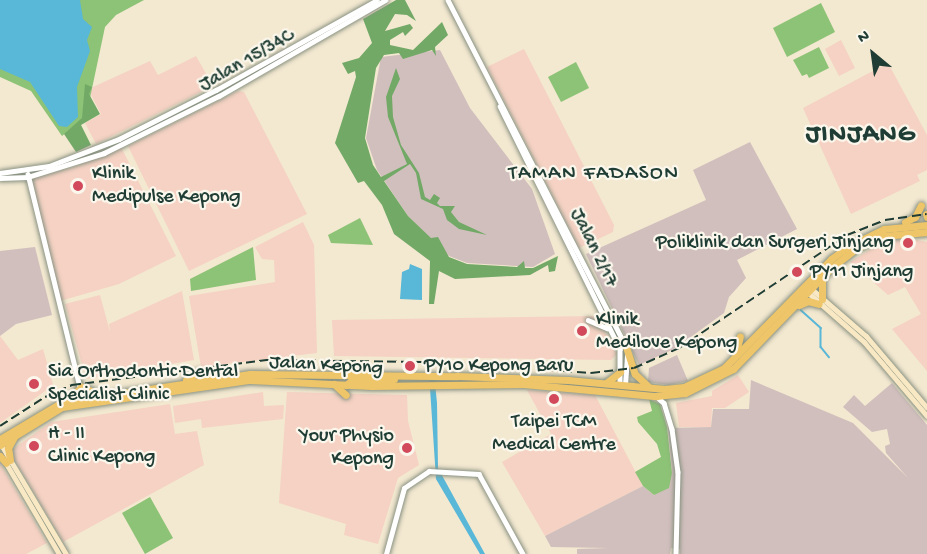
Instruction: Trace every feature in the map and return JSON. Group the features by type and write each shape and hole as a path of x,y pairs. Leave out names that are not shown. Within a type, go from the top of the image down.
{"main road":[{"path":"894,226 913,219 921,205"},
{"name":"Jalan Kepong","path":"0,443 55,409 109,396 267,373 420,376 433,379 577,388 656,396 676,395 703,387 730,366 791,311 807,289 842,250 894,226 927,225"},
{"name":"Jalan Kepong","path":"0,443 63,402 84,402 250,380 334,384 347,388 433,379 606,383 650,388 689,386 712,377 730,366 756,335 843,257 869,241 894,233 927,232"},
{"path":"820,301 819,287 824,276"},
{"path":"807,289 864,342 927,416"},
{"path":"747,346 807,301 820,301 866,336 927,408"},
{"path":"730,366 740,347 741,335 748,338 756,335"},
{"path":"626,347 635,374 650,388"},
{"path":"151,389 191,378 200,372 207,376 223,378"},
{"path":"606,383 620,372"},
{"path":"267,373 347,388 420,376"},
{"path":"577,388 622,386 644,395"},
{"path":"63,402 77,395 81,387 88,393 109,396"},
{"path":"8,462 8,448 15,435"},
{"path":"0,443 8,462 59,554"},
{"path":"0,455 8,462 66,554"}],"street":[{"name":"Jalan 15/34C","path":"120,142 376,0"},
{"name":"Jalan 15/34C","path":"120,142 225,93 385,0"},
{"name":"Jalan 2/17","path":"446,0 555,214 621,352 622,386"},
{"name":"Jalan 2/17","path":"446,0 626,347 622,386"},
{"path":"0,178 73,165 120,142"},
{"path":"0,173 28,174"},
{"path":"28,174 84,402"},
{"path":"598,306 598,320"},
{"path":"588,320 603,323 611,333"},
{"path":"665,408 676,395"},
{"path":"656,396 665,408 678,471 676,554"},
{"path":"386,554 404,488 434,471 479,474 524,554"}],"shaded area":[{"path":"841,40 855,68 839,76 825,49"},
{"path":"524,49 614,225 613,232 579,248 487,67"},
{"path":"440,50 470,108 532,189 555,254 533,267 467,263 449,256 408,216 377,170 366,138 381,57"},
{"path":"196,56 213,86 96,144 85,123 101,114 90,93 93,87 150,61 158,75"},
{"path":"888,63 927,135 927,170 917,175 920,181 851,214 803,108"},
{"path":"238,91 244,92 307,214 189,271 128,146"},
{"path":"750,142 797,229 737,260 746,278 729,297 724,313 674,349 639,365 586,254 706,200 693,170"},
{"path":"121,147 176,256 119,284 60,301 30,178 74,167"},
{"path":"303,222 314,245 317,353 201,367 189,296 275,282 274,260 262,259 255,247"},
{"path":"902,237 927,242 927,371 892,329 921,314 905,287 888,295 850,262 884,241"},
{"path":"35,247 52,315 16,324 0,336 0,251"},
{"path":"182,291 194,360 86,379 65,304 100,295 110,332 109,324"},
{"path":"597,316 617,354 611,360 334,356 332,320"},
{"path":"0,336 18,360 43,349 54,388 48,389 0,423"},
{"path":"677,355 688,381 669,385 648,382 649,368"},
{"path":"738,375 749,392 725,408 712,408 711,427 679,427 676,403 712,396 712,391"},
{"path":"751,380 853,423 908,478 886,453 885,446 890,444 887,429 872,432 843,407 854,395 865,406 892,383 927,425 927,554 680,554 680,549 671,548 670,554 577,554 577,549 608,548 551,547 545,536 643,486 654,495 672,473 668,428 711,427 713,409 749,409"},
{"path":"527,390 595,395 643,486 545,536 502,462 551,434"},
{"path":"263,392 264,406 284,405 283,419 202,428 201,419 175,423 173,406"},
{"path":"287,392 407,395 408,421 419,465 398,478 378,544 344,535 346,524 279,503"},
{"path":"170,404 175,434 197,431 204,465 63,542 14,459 13,449 51,422"},
{"path":"0,463 47,543 26,554 0,554"}],"green space":[{"path":"0,0 144,0 116,15 105,27 86,117 62,136 31,91 0,77"},
{"path":"396,0 405,0 416,21 407,15 395,14 385,31 410,24 413,28 405,36 403,32 390,40 390,45 413,50 442,22 448,35 435,47 436,56 432,50 403,59 399,53 384,55 376,68 365,138 373,165 381,177 407,164 388,117 386,97 396,68 400,79 392,96 393,117 401,145 419,173 425,197 430,200 434,194 440,198 437,203 440,206 455,206 451,212 459,222 487,235 459,229 447,220 443,209 421,199 416,173 410,164 384,181 408,216 431,238 438,237 449,257 467,264 517,267 524,261 525,268 533,268 558,256 555,271 549,272 548,265 530,275 455,279 439,271 434,304 429,304 430,261 394,234 382,205 364,181 358,183 335,143 356,77 355,71 348,74 342,63 359,58 372,43 363,19"},
{"path":"821,3 835,32 787,57 773,28"},
{"path":"819,47 829,68 809,78 807,74 802,76 793,60"},
{"path":"576,62 589,88 561,102 548,77"},
{"path":"85,84 92,87 89,94 100,114 81,125 91,145 76,152 64,134 82,118"},
{"path":"360,218 373,245 331,243 328,235"},
{"path":"253,247 256,280 191,291 190,279"},
{"path":"649,399 660,404 667,427 672,473 669,488 654,495 643,486 635,472 661,457 657,444 638,422 637,417 652,411"},
{"path":"150,497 173,538 145,554 122,513"}],"water":[{"path":"0,0 80,0 83,19 92,27 87,40 90,51 77,87 78,117 67,127 59,126 30,82 0,69"},
{"path":"410,264 422,269 422,300 400,299 402,272 409,269"},
{"path":"429,373 434,373 437,403 438,468 485,554 480,554 436,479"}],"waterway":[{"path":"801,310 821,328 821,347 829,357"}],"railway":[{"path":"0,426 45,397 72,385 266,360 442,362 591,373 634,368 679,348 847,235 885,220 927,214"}],"place":[{"name":"Klinik Medipulse Kepong","path":"78,186"},
{"name":"Poliklinik dan Surgeri Jinjang","path":"908,243"},
{"name":"PY11 Jinjang","path":"797,272"},
{"name":"Klinik Medilove Kepong","path":"582,331"},
{"name":"PY10 Kepong Baru","path":"410,366"},
{"name":"Sia Orthodontic Dental Specialist Clinic","path":"34,384"},
{"name":"Taipei TCM Medical Centre","path":"554,399"},
{"name":"H - II Clinic Kepong","path":"34,446"},
{"name":"Your Physio Kepong","path":"407,448"}],"district":[{"name":"JINJANG","path":"861,136"},
{"name":"TAMAN FADASON","path":"594,175"}]}
